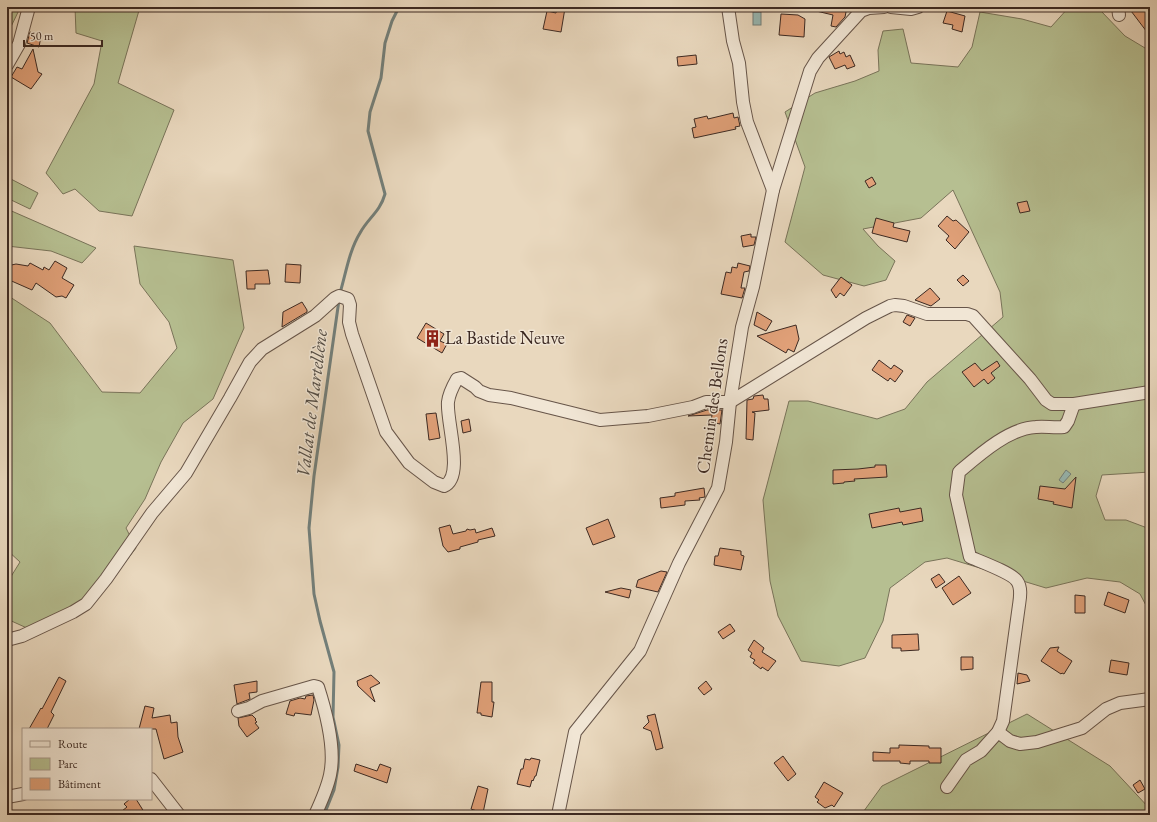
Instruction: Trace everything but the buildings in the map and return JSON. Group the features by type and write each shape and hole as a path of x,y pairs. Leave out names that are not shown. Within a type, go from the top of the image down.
{"street":[{"path":"7,65 19,44 29,7"},
{"path":"728,7 733,40 739,63 743,102 747,122 773,190"},
{"name":"Chemin des Bellons","path":"558,815 575,732 640,651 680,563 718,488 742,327 753,287 773,190 810,72 818,58 861,11 869,8 884,7"},
{"path":"891,7 911,9 918,7"},
{"path":"7,640 22,636 73,612 86,604 106,579 152,513 186,474 255,355 262,349 315,316 339,296 348,299 350,305 349,322 352,334 386,432 409,463 434,482 444,486 452,479 454,470 454,456 448,402 451,390 457,379 461,378 479,391 489,395 511,398 600,420 648,416 693,407 706,402 730,402 866,318 895,305 904,306 927,314 967,314 973,316 1030,379 1046,400 1052,404 1074,404 1150,392"},
{"path":"946,787 966,760 982,751 998,732 1003,721 1020,589 1017,580 1008,574 970,557 956,495 959,472 987,448 1015,432 1035,426 1064,427 1068,421 1074,404"},
{"path":"238,711 249,708 267,699 314,686 318,687 332,748 330,773 324,795 315,815"},
{"path":"998,732 1010,741 1020,744 1037,742 1082,728 1106,709 1120,703 1150,699"},
{"path":"152,780 179,815"},
{"path":"7,798 22,794"}],"green space":[{"path":"7,7 37,7 35,10 20,8 7,35"},
{"path":"75,7 140,7 118,83 174,110 132,216 99,211 75,189 63,194 46,173 94,84 102,41 76,33"},
{"path":"1069,7 1085,7 1101,11 1125,36 1150,51 1150,472 1102,475 1096,496 1105,520 1126,520 1150,529 1150,613 1140,594 1120,582 1087,578 1046,588 947,558 925,562 890,588 883,621 865,658 839,666 801,661 778,616 770,581 763,500 789,401 808,401 877,419 905,409 927,382 1003,317 1000,292 953,190 921,218 863,229 878,246 895,261 886,280 864,286 823,275 785,242 805,167 785,112 815,93 855,81 879,71 878,50 883,31 903,29 911,63 958,67 972,47 980,12 1022,19 1051,27"},
{"path":"7,177 38,193 30,209 7,198"},
{"path":"7,209 96,248 82,263 51,251 7,246"},
{"path":"134,246 233,260 244,328 213,399 183,423 161,462 145,499 126,528 136,548 106,587 38,633 7,619 7,583 20,562 7,550 7,295 50,323 102,392 140,393 177,348 169,322 140,284"},
{"path":"1027,714 1110,766 1150,809 1150,815 861,815 882,786"}],"water":[{"path":"753,12 761,12 761,25 753,25"},
{"path":"1066,470 1071,474 1063,483 1059,480"}],"waterway":[{"name":"Vallat de Martellène","path":"340,293 350,255 356,240 363,228 380,206 385,194 368,131 370,112 381,78 385,43 392,21 399,7"},
{"name":"Vallat de Martellène","path":"324,815 334,790 338,767 339,745 333,717 334,672 314,594 309,528 314,476 339,300"}],"place":[{"name":"La Bastide Neuve","path":"432,338"}]}
